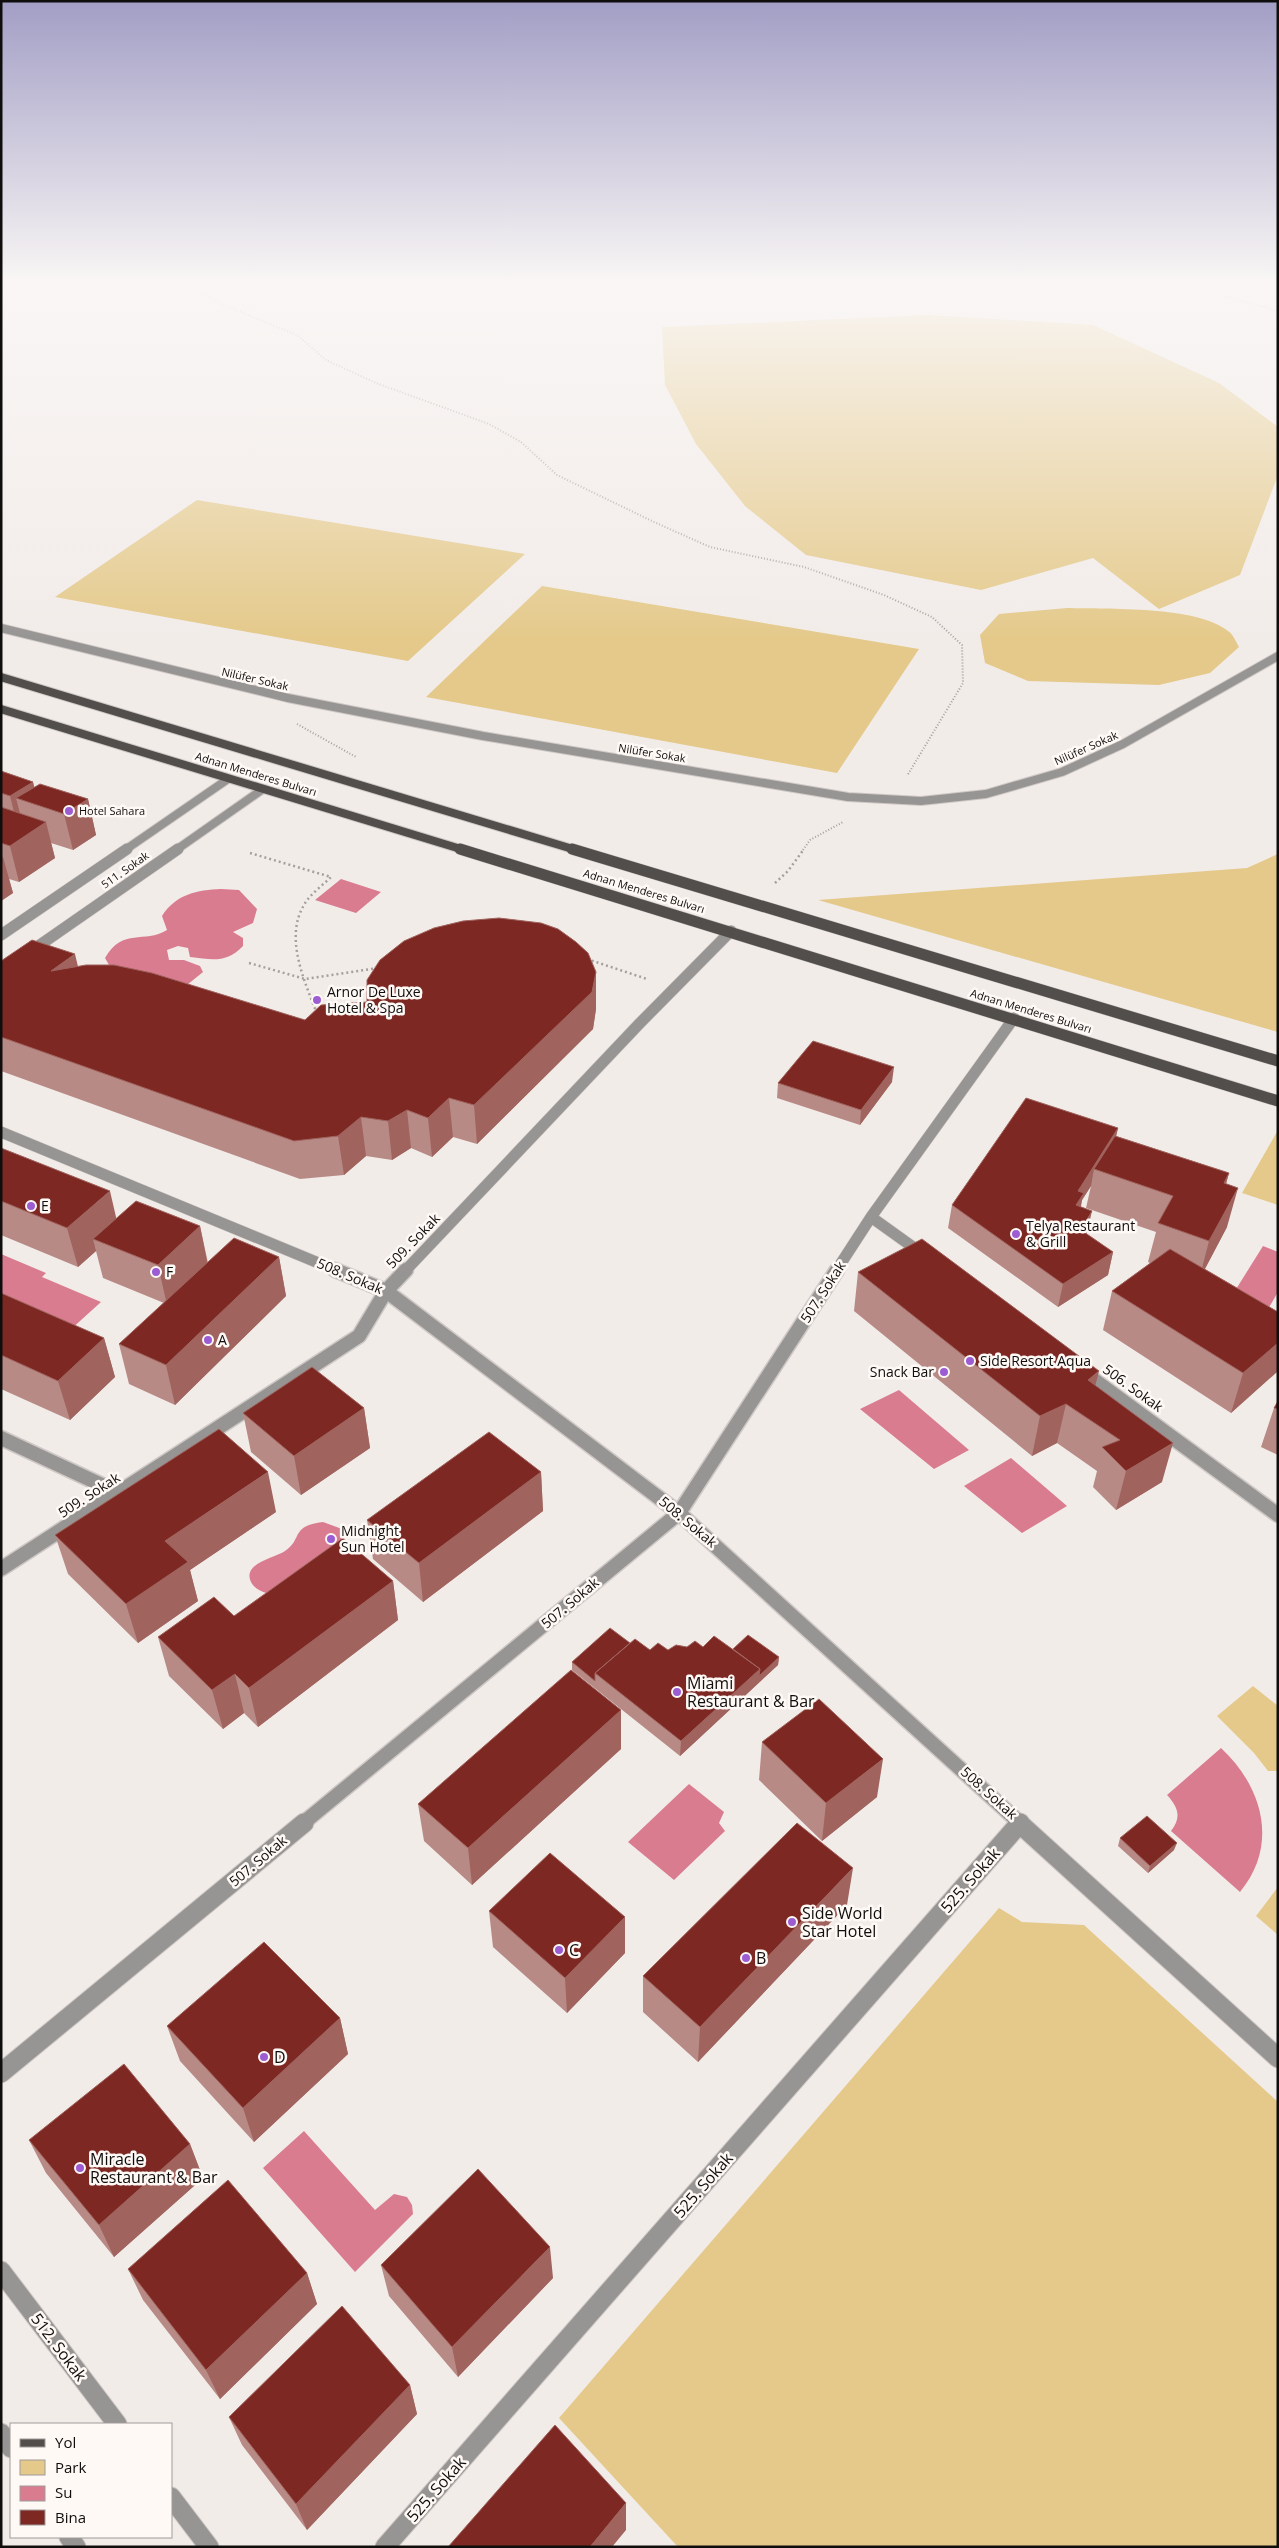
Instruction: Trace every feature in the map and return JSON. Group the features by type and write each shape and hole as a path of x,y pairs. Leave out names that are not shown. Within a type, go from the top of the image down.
{"main road":[{"name":"Adnan Menderes Bulvarı","path":"1,677 1278,1061"},
{"name":"Adnan Menderes Bulvarı","path":"1,709 731,931 1278,1101"}],"street":[{"name":"Nilüfer Sokak","path":"1,628 288,698 483,736 848,797 921,801 986,794 1062,772 1123,744 1278,656"},
{"name":"511. Sokak","path":"1,935 228,779"},
{"name":"511. Sokak","path":"1,972 263,789"},
{"name":"509. Sokak","path":"1,1569 359,1336 386,1290 633,1030 731,931"},
{"name":"507. Sokak","path":"1,2074 679,1513 871,1217 1014,1018"},
{"name":"508. Sokak","path":"1,1132 386,1290 679,1513 1278,2058"},
{"path":"871,1217 934,1263"},
{"name":"506. Sokak","path":"1075,1366 1278,1515"},
{"path":"1,1438 119,1493"},
{"name":"525. Sokak","path":"385,2547 1020,1822"},
{"name":"512. Sokak","path":"1,2271 116,2423"},
{"path":"1,2433 10,2446"},
{"path":"172,2498 209,2547"}],"path":[{"path":"428,402 489,424 521,442 557,475 654,522 710,547 813,570 884,595 932,617 962,645 963,683 921,755 890,800 810,840 788,871 752,903"},
{"path":"250,853 331,877 303,906 294,931 305,979 317,1016"},
{"path":"581,957 655,982"},
{"path":"249,963 305,979 379,968"}],"green space":[{"path":"674,402 1244,402 1278,427 1278,475 1240,575 1159,609 1093,558 981,590 806,555 745,506 696,444"},
{"path":"197,500 525,554 408,661 55,597"},
{"path":"542,586 919,649 837,773 426,697"},
{"path":"1067,608 1151,610 1196,617 1214,623 1228,631 1239,647 1210,673 1159,685 1028,681 985,663 980,635 999,614"},
{"path":"1278,854 1278,1032 818,900 1247,868"},
{"path":"1278,1130 1278,1205 1242,1193"},
{"path":"1253,1686 1278,1706 1278,1771 1268,1771 1254,1753 1217,1716"},
{"path":"1278,1887 1278,1935 1256,1916"},
{"path":"999,1908 1022,1922 1084,1925 1278,2102 1278,2547 678,2547 559,2418"}],"water":[{"path":"341,879 381,892 356,913 315,900"},
{"path":"221,889 239,890 257,909 253,923 233,932 243,938 243,946 237,951 225,958 213,959 190,957 188,948 178,946 167,950 169,960 184,960 200,966 203,972 187,985 113,972 105,958 112,948 126,939 150,936 167,930 162,916 180,898 195,892"},
{"path":"1263,1246 1278,1252 1278,1292 1264,1316 1228,1302"},
{"path":"1,1254 46,1273 42,1277 101,1302 69,1331 1,1295"},
{"path":"899,1390 969,1450 934,1469 860,1409"},
{"path":"1011,1458 1067,1506 1022,1533 964,1486"},
{"path":"323,1522 342,1529 345,1542 266,1593 254,1586 249,1576 255,1566 285,1551 294,1542 301,1530 313,1524"},
{"path":"1221,1748 1247,1780 1256,1798 1261,1817 1262,1836 1259,1855 1252,1874 1240,1892 1171,1831 1177,1821 1177,1812 1167,1795"},
{"path":"689,1784 724,1812 719,1823 725,1831 674,1880 628,1842"},
{"path":"304,2131 375,2210 394,2194 407,2197 412,2205 413,2214 355,2272 263,2168"}],"building":[{"path":"1,771 33,782 10,796 1,793"},
{"path":"40,784 88,799 64,814 16,798"},
{"path":"1,807 46,822 10,846 1,843"},
{"name":"Arnor De Luxe Hotel & Spa","path":"499,918 541,923 558,929 576,942 588,953 596,972 592,992 474,1105 449,1098 428,1118 407,1110 388,1121 361,1117 338,1136 294,1141 1,1037 1,961 32,940 75,954 51,971 86,965 114,965 152,973 305,1020 321,1005 367,1002 367,980 380,960 404,941 434,928 463,921"},
{"path":"813,1041 894,1067 861,1110 778,1083"},
{"path":"1026,1098 1118,1128 1078,1191 1084,1193 1076,1205 1092,1211 1081,1230 1113,1252 1063,1284 952,1205"},
{"path":"1115,1136 1229,1173 1224,1183 1238,1188 1209,1241 1158,1223 1173,1196 1094,1169"},
{"path":"1,1148 110,1191 67,1228 1,1201"},
{"path":"136,1201 200,1226 158,1265 93,1239"},
{"path":"234,1238 279,1257 166,1365 119,1344"},
{"path":"922,1239 1099,1371 1088,1380 1173,1443 1126,1471 1102,1447 1120,1440 1066,1404 1040,1416 858,1272"},
{"path":"1170,1249 1278,1312 1278,1343 1243,1373 1112,1291"},
{"path":"1,1293 104,1338 58,1381 1,1355"},
{"path":"312,1367 364,1408 294,1456 243,1413"},
{"path":"1278,1401 1278,1409 1274,1408"},
{"path":"219,1429 268,1472 165,1541 188,1562 126,1604 55,1535"},
{"path":"489,1432 541,1472 419,1563 367,1520"},
{"path":"343,1538 393,1581 249,1688 235,1674 212,1690 158,1637 214,1597 234,1616"},
{"path":"610,1628 630,1643 595,1673 595,1681 572,1662"},
{"path":"748,1635 779,1657 759,1676 760,1669 733,1649"},
{"path":"714,1636 760,1669 681,1741 595,1673 635,1639 650,1650 658,1643 668,1650 676,1645 687,1647 695,1641 703,1647"},
{"path":"571,1670 621,1710 468,1848 418,1804"},
{"path":"819,1699 883,1759 826,1803 762,1742"},
{"path":"1147,1816 1177,1843 1150,1866 1120,1838"},
{"path":"797,1823 853,1868 700,2027 643,1976"},
{"path":"550,1853 625,1917 565,1978 489,1911"},
{"path":"264,1942 340,2018 243,2108 167,2026"},
{"path":"124,2064 190,2144 99,2225 29,2140"},
{"path":"478,2169 550,2247 452,2347 381,2265"},
{"path":"228,2180 307,2273 206,2370 128,2269"},
{"path":"342,2306 410,2385 296,2504 229,2417"},
{"path":"555,2425 626,2503 590,2547 448,2547"}],"place":[{"name":"Hotel Sahara","path":"69,811"},
{"name":"Arnor De Luxe Hotel & Spa","path":"317,1000"},
{"name":"E","path":"31,1206"},
{"name":"Telya Restaurant & Grill","path":"1016,1234"},
{"name":"F","path":"156,1272"},
{"name":"A","path":"208,1340"},
{"name":"Side Resort Aqua","path":"970,1361"},
{"name":"Snack Bar","path":"944,1372"},
{"name":"Midnight Sun Hotel","path":"331,1539"},
{"name":"Miami Restaurant & Bar","path":"677,1692"},
{"name":"Side World Star Hotel","path":"792,1922"},
{"name":"C","path":"559,1950"},
{"name":"B","path":"746,1958"},
{"name":"D","path":"264,2057"},
{"name":"Miracle Restaurant & Bar","path":"80,2168"}]}
